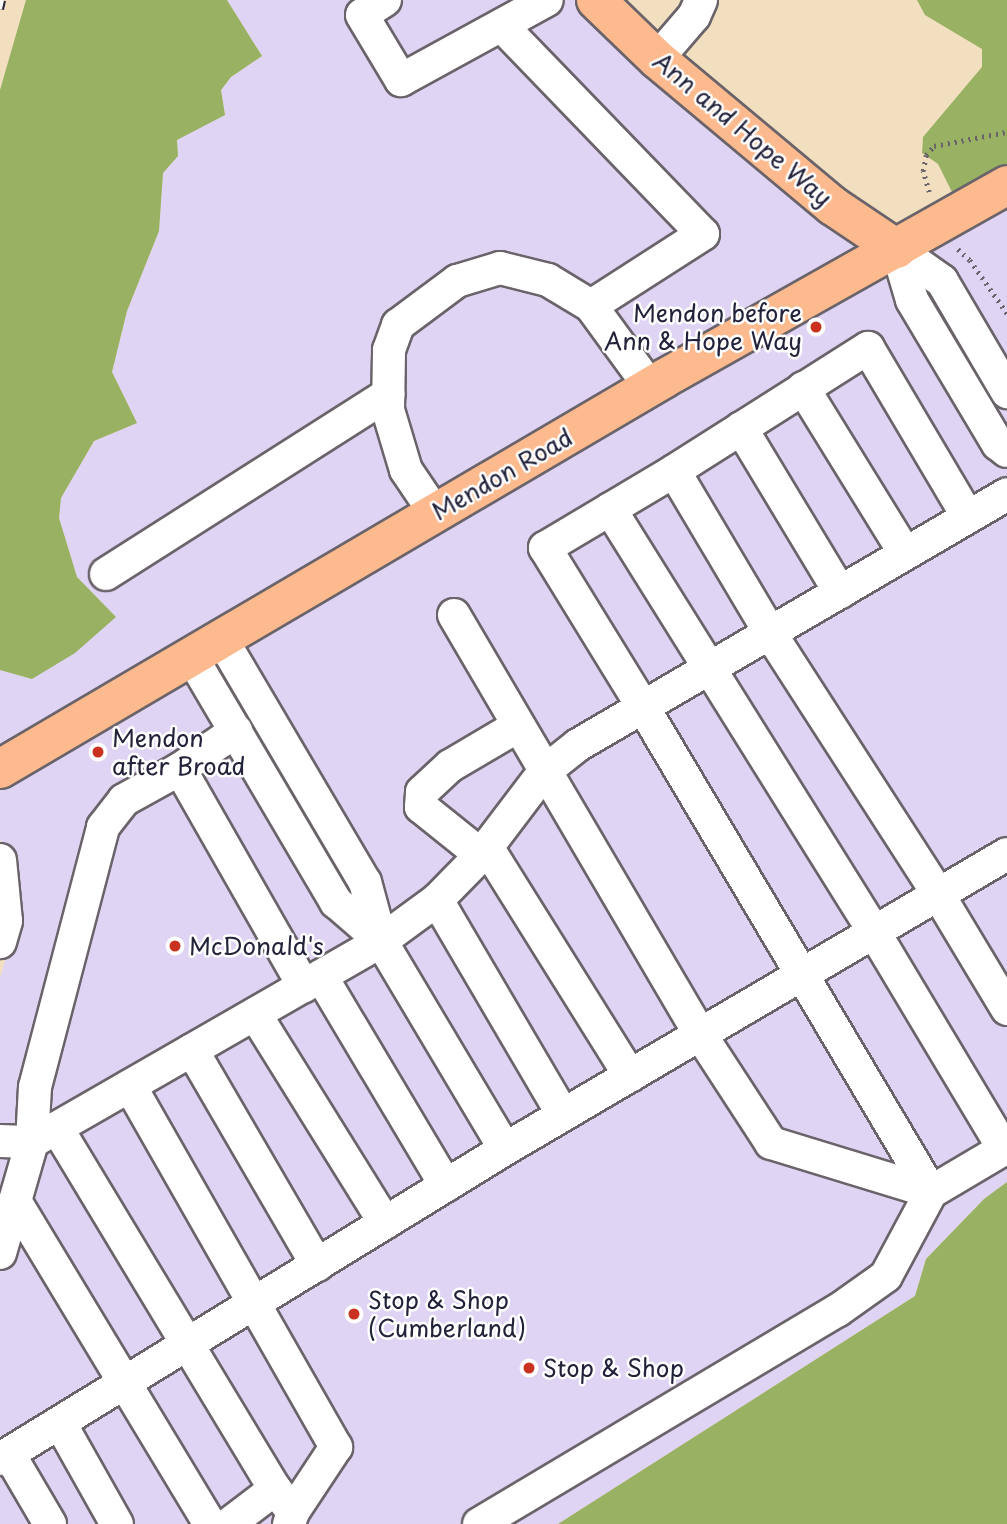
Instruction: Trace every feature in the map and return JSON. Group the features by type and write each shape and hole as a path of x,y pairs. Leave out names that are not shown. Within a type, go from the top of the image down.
{"main road":[{"name":"Ann and Hope Way","path":"596,0 657,59 833,206 897,249"},
{"name":"Mendon Road","path":"0,769 650,387 1007,185"}],"street":[{"path":"385,0 362,15 401,80 547,0"},
{"path":"657,59 694,16 701,0"},
{"path":"502,26 703,234 591,306"},
{"path":"897,249 912,300 998,444 1007,451"},
{"name":"Ann and Hope Way","path":"897,249 943,281 1007,392"},
{"path":"435,513 406,470 388,410 389,350 398,325 457,281 499,268 548,280 591,306 650,387"},
{"path":"931,1192 800,976 643,707 545,548 674,471 867,348 968,517"},
{"path":"803,388 905,554"},
{"path":"106,574 389,394"},
{"path":"741,428 840,592"},
{"path":"674,471 770,633 938,894 1007,1009"},
{"path":"0,1141 44,1135 382,941 437,900 484,851 544,772 578,744 1007,494"},
{"path":"479,1524 837,1311 886,1276 931,1192 1005,1148 874,932 610,509"},
{"path":"454,615 700,1034 771,1143 931,1192"},
{"path":"206,647 236,731 336,902 382,941"},
{"path":"206,647 365,882 382,941 505,1149"},
{"path":"518,726 433,779 422,792 421,807 484,851 630,1076"},
{"path":"236,731 180,769 124,800 103,827 35,1087 44,1135 187,1345 285,1508"},
{"path":"180,769 312,981 446,1186"},
{"path":"0,860 6,921 0,942"},
{"path":"50,1524 4,1457 505,1149 938,894 1004,862"},
{"path":"437,900 564,1115"},
{"path":"256,1014 385,1223"},
{"path":"192,1051 317,1265"},
{"path":"130,1086 336,1447 285,1508 229,1524"},
{"path":"0,1253 15,1201 44,1135"},
{"path":"15,1201 210,1524"},
{"path":"60,1423 117,1524"}],"shaded area":[{"path":"227,0 598,0 884,241 1007,199 1007,1182 984,1199 926,1259 915,1296 558,1524 0,1524 0,978 12,937 9,857 0,839 0,670 32,679 116,617 77,577 59,518 61,498 94,441 137,423 112,372 127,311 159,231 163,173 178,156 177,139 225,115 221,90 231,77 262,56"}],"green space":[{"path":"26,0 227,0 262,56 231,77 221,90 225,115 177,140 178,156 163,173 159,231 127,311 112,372 137,423 94,441 61,498 59,518 77,577 116,617 75,653 32,679 0,670 0,90"},
{"path":"917,0 1007,0 1007,199 961,210 938,164 922,153 923,137 982,67 982,49 925,15"},
{"path":"1007,1182 1007,1524 558,1524 915,1296 926,1259 984,1199"}],"railway":[{"path":"0,9 2,0"}],"place":[{"name":"Mendon before Ann & Hope Way","path":"816,327"},
{"name":"Mendon after Broad","path":"98,752"},
{"name":"McDonald's","path":"175,946"},
{"name":"Stop & Shop (Cumberland)","path":"354,1314"},
{"name":"Stop & Shop","path":"529,1368"}]}
